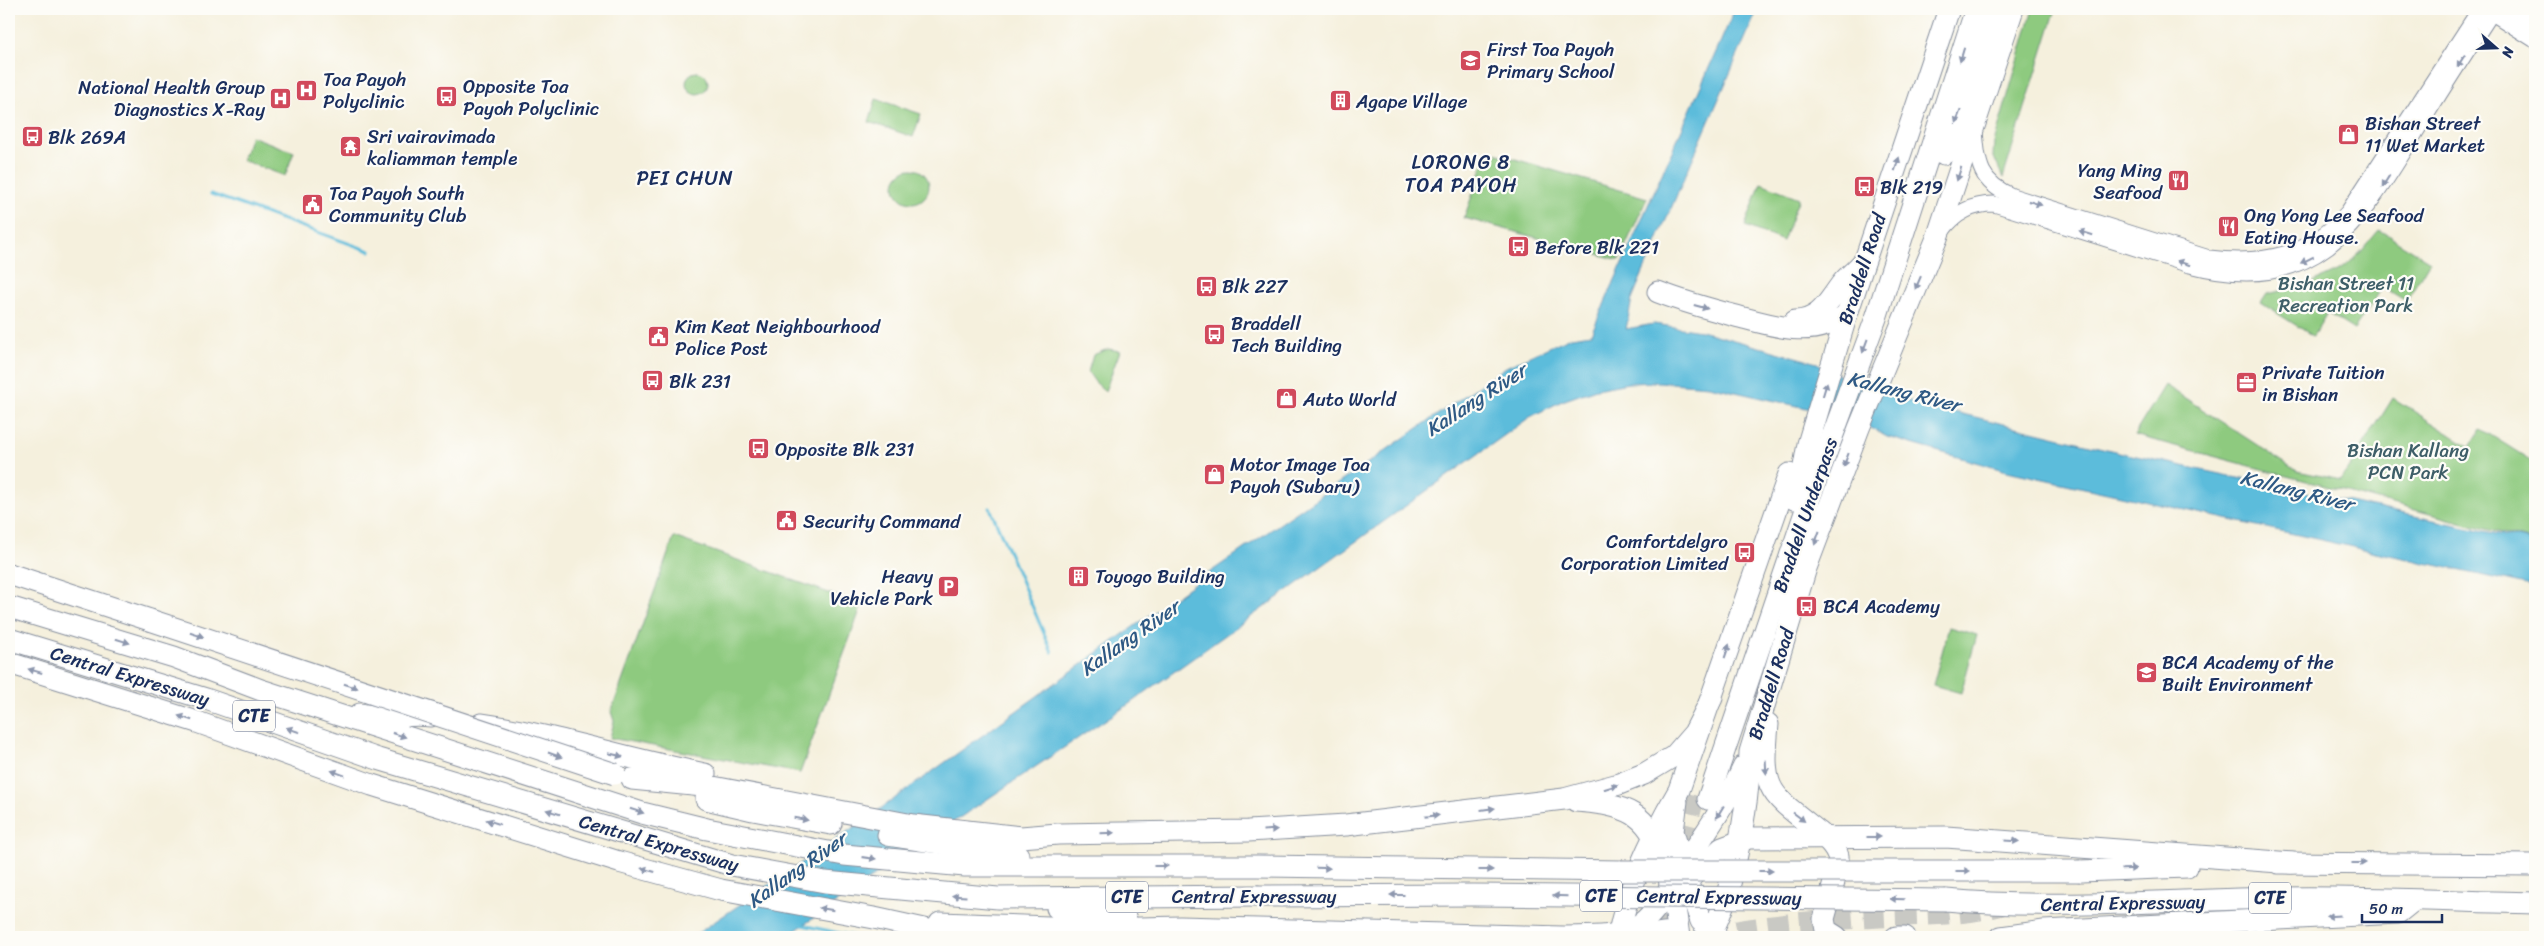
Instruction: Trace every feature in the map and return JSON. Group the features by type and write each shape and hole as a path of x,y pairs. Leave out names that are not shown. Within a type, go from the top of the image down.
{"highway":[{"name":"Braddell Road","path":"1808,444 1847,314 1949,9"},
{"name":"Braddell Road","path":"1876,318 1976,9"},
{"path":"1993,43 1996,9"},
{"path":"1876,318 1907,252 1993,43 2013,9"},
{"name":"Braddell Road","path":"1712,936 1729,885 1739,840 1749,779 1750,752 1804,576 1878,380 1938,238 1987,89 1993,43"},
{"path":"1745,318 1800,321 1819,314 1842,283 1865,260"},
{"path":"1658,292 1683,302 1785,329 1801,330 1824,327 1847,314"},
{"name":"Braddell Underpass","path":"1694,795 1876,318"},
{"path":"9,574 623,777 756,796 916,814 988,829 1058,834 1248,831 1346,825 1564,799 1619,784 1658,767 1674,756 1699,725 1712,698 1792,466 1808,444"},
{"name":"Braddell Underpass","path":"1694,795 1803,472 1808,444"},
{"name":"Central Expressway","path":"9,607 174,657 261,690 642,813 752,838 844,855 962,857 1095,866 1257,866 1561,871 2080,871 2292,863 2535,865"},
{"name":"Central Expressway","path":"9,639 206,699 378,759 732,865 825,882 920,893 998,898 1474,895 1946,900 2003,905 2128,905 2278,898 2384,898 2413,901 2535,903"},
{"path":"9,663 197,722 372,785 619,862 722,890 874,918 961,937"},
{"path":"1771,684 1765,763 1766,777 1780,800 1825,837 1833,846 1838,857 1824,919 1826,930 1837,937"},
{"path":"261,690 280,689 370,717 415,714 526,730 648,762 962,857"},
{"path":"1679,937 1678,883 1673,831 1694,795 1712,698"},
{"path":"1650,937 1678,883 1730,795 1750,752"},
{"path":"1618,935 1633,884 1653,835 1694,795"},
{"path":"1564,799 1608,805 1633,814 1646,825 1678,883 1712,936"},
{"path":"874,918 963,925 1102,930 1180,928 1562,937 1618,935 1641,923 1678,883 1709,858 1739,840 1749,838 1955,838 2292,863"},
{"path":"998,898 1180,928"},
{"path":"2001,937 2044,931 2398,912 2413,901"},
{"path":"1650,937 1663,932 1672,933 1679,937"},
{"path":"1896,937 1905,937"}],"street":[{"path":"2510,9 2535,25"},
{"path":"2488,10 2535,40"},
{"path":"1975,128 1981,170 1990,184 2000,191 2209,258 2237,262 2273,258 2294,251 2327,232 2348,212 2488,10"},
{"path":"1938,238 1959,214 1977,205 1994,204 2190,266 2223,273 2263,273 2302,263 2339,240 2370,206 2488,10"}],"green space":[{"path":"2033,9 2056,9 2003,178 1993,155 1994,143"},
{"path":"697,72 705,75 708,83 705,91 697,94 689,91 686,83 689,75"},
{"path":"876,99 921,114 913,137 869,122"},
{"path":"251,136 294,152 285,176 242,160"},
{"path":"1488,151 1647,198 1619,260 1464,218"},
{"path":"912,169 924,174 929,186 924,198 912,203 900,198 895,186 900,174"},
{"path":"1761,183 1799,198 1783,241 1745,226"},
{"name":"Bishan Street 11 Recreation Park","path":"2379,230 2430,261 2406,301 2383,287 2354,330 2327,313 2313,336 2261,303 2267,294 2290,289 2337,271 2356,257"},
{"path":"1108,349 1120,351 1105,391 1088,372 1093,355"},
{"name":"Bishan Kallang PCN Park","path":"2165,385 2297,471 2341,480 2393,398 2470,447 2481,429 2535,463 2535,542 2134,435"},
{"path":"674,537 862,605 800,773 610,738 614,721 611,712"},
{"path":"1949,627 1977,635 1961,693 1933,685"}],"water":[{"name":"Kallang River","path":"1735,9 1758,9 1632,299 1626,329 1654,324 1701,331 1817,363 1866,390 1901,399 2127,454 2535,542 2535,587 2007,471 1887,437 1855,419 1709,386 1659,382 1628,383 1596,389 1562,401 1530,417 1129,704 786,937 692,937 869,817 1193,584 1506,367 1571,337 1591,334"}],"waterway":[{"path":"211,194 370,251"},
{"path":"990,508 1052,652"},
{"path":"802,925 857,937"}],"tunnel":[{"path":"1657,937 1695,795"},
{"path":"1705,937 1748,929 1792,924 1858,918 1956,913 2002,905"}],"place":[{"name":"First Toa Payoh Primary School","path":"1471,60"},
{"name":"Toa Payoh Polyclinic","path":"307,90"},
{"name":"Opposite Toa Payoh Polyclinic","path":"447,97"},
{"name":"National Health Group Diagnostics X-Ray","path":"281,98"},
{"name":"Agape Village","path":"1340,101"},
{"name":"Bishan Street 11 Wet Market","path":"2349,134"},
{"name":"Blk 269A","path":"32,137"},
{"name":"Sri vairavimada kaliamman temple","path":"351,147"},
{"name":"Yang Ming Seafood","path":"2178,181"},
{"name":"Blk 219","path":"1864,187"},
{"name":"Toa Payoh South Community Club","path":"313,204"},
{"name":"Ong Yong Lee Seafood Eating House.","path":"2228,226"},
{"name":"Before Blk 221","path":"1519,247"},
{"name":"Blk 227","path":"1206,286"},
{"name":"Braddell Tech Building","path":"1215,334"},
{"name":"Kim Keat Neighbourhood Police Post","path":"659,337"},
{"name":"Blk 231","path":"653,381"},
{"name":"Private Tuition in Bishan","path":"2246,383"},
{"name":"Auto World","path":"1287,399"},
{"name":"Opposite Blk 231","path":"759,449"},
{"name":"Motor Image Toa Payoh (Subaru)","path":"1214,475"},
{"name":"Security Command","path":"787,521"},
{"name":"Comfortdelgro Corporation Limited","path":"1744,552"},
{"name":"Toyogo Building","path":"1079,576"},
{"name":"Heavy Vehicle Park","path":"949,587"},
{"name":"BCA Academy","path":"1807,606"},
{"name":"BCA Academy of the Built Environment","path":"2146,673"}],"district":[{"name":"LORONG 8 TOA PAYOH","path":"1461,174"},
{"name":"PEI CHUN","path":"685,178"}]}
